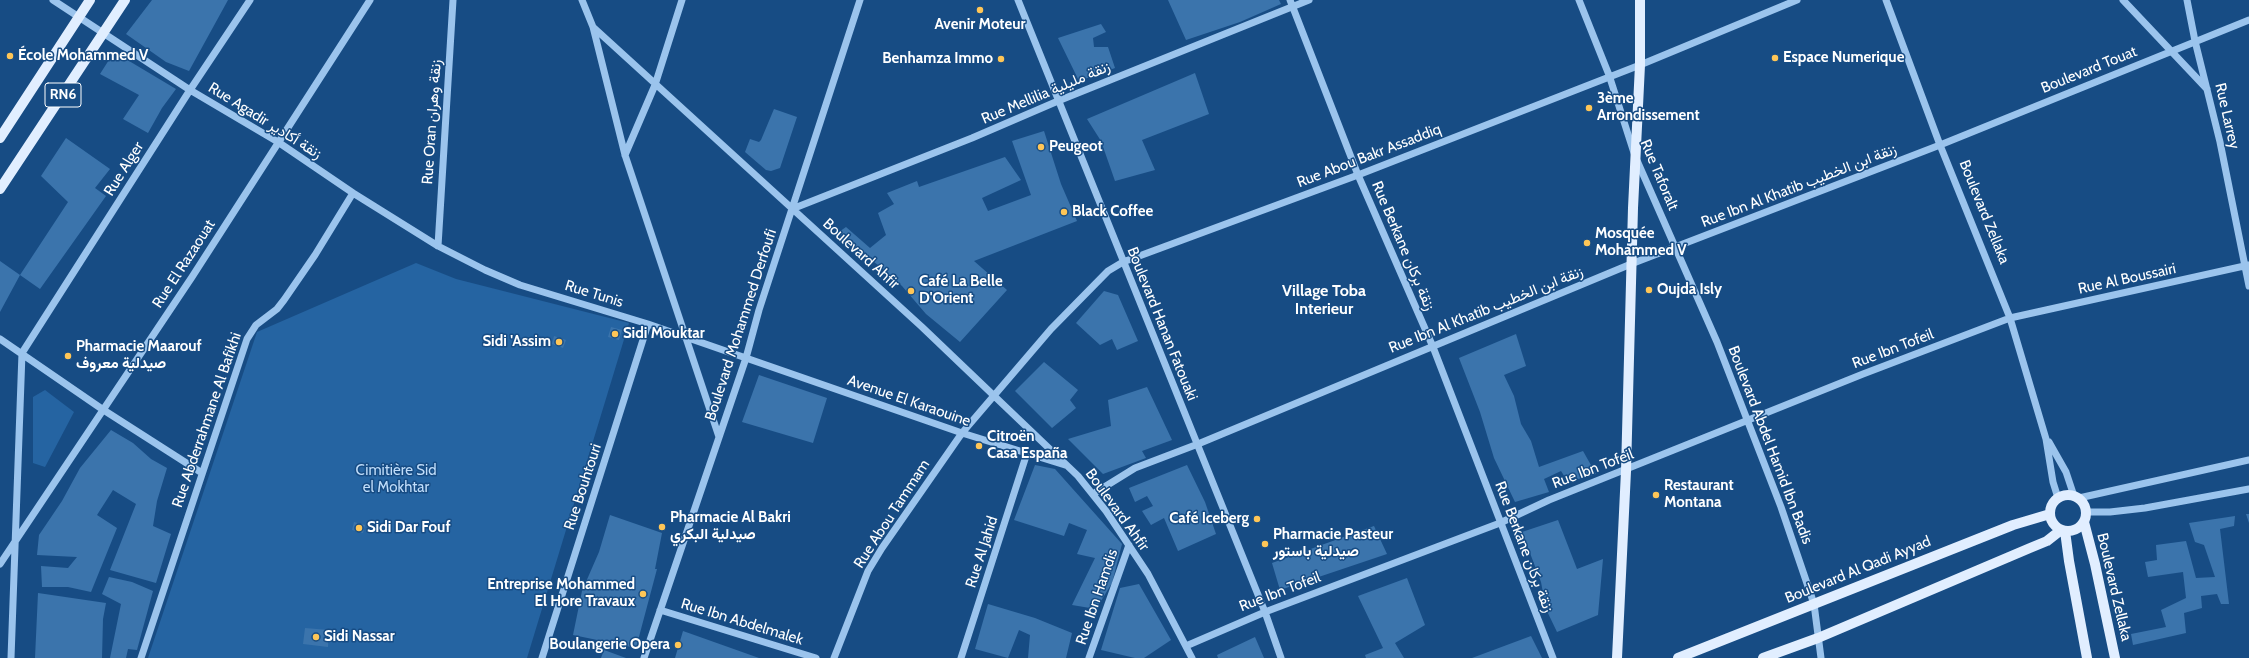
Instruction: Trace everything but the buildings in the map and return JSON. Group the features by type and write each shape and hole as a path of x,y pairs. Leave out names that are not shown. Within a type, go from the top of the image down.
{"main road":[{"name":"RN6","path":"0,138 90,0"},
{"name":"RN6","path":"0,189 125,0"},
{"path":"1617,658 1626,471 1631,264 1640,64 1640,0"},
{"path":"1762,658 1818,638 2047,541 2063,530 2075,530 2086,517 2085,505 2077,497 2066,495 2058,498 2052,505 2050,514 2053,522 2063,530 2087,658"},
{"name":"Boulevard Al Qadi Ayyad","path":"1678,658 2013,525 2050,514"},
{"name":"Boulevard Zellaka","path":"2086,517 2115,658"}],"street":[{"name":"Rue Agadir زنقة أكادير","path":"53,0 190,90 278,142 353,193 438,246"},
{"name":"Rue Alger","path":"22,353 190,90 250,0"},
{"name":"Rue El Razaouat","path":"0,564 16,542 102,409 192,277 370,0"},
{"name":"Rue Oran زنقة وهران","path":"438,246 453,0"},
{"name":"Boulevard Ahfir","path":"582,0 592,27 922,327 1065,464 1093,494 1148,574 1192,658"},
{"path":"625,155 655,85 682,0"},
{"name":"Boulevard Mohammed Derfoufi","path":"644,658 746,358 792,209 860,0"},
{"name":"Boulevard Hanan Fatouaki","path":"1018,0 1198,444 1265,612 1281,658"},
{"name":"Rue Mellilia زنقة مليلية","path":"792,209 972,138 1292,3 1309,0"},
{"name":"Rue Taforalt","path":"1579,0 1609,75 1636,156 1676,247"},
{"name":"Rue Abou Bakr Assaddiq","path":"993,396 1051,330 1108,271 1123,262 1358,175 1640,64 1797,0"},
{"name":"Boulevard Zellaka","path":"1886,0 1940,145 2010,318 2046,439 2053,482 2058,498"},
{"path":"2123,0 2208,89"},
{"name":"Rue Larrey","path":"2187,0 2195,41 2208,89 2247,266 2249,286"},
{"name":"Rue Berkane زنقة بركان","path":"1292,3 1358,175 1432,347 1553,658"},
{"name":"Boulevard Touat","path":"1940,145 2249,20"},
{"path":"592,27 625,155 719,437"},
{"name":"Rue Ibn Al Khatib زنقة ابن الخطيب","path":"1093,494 1135,468 1198,444 1358,376 1432,347 1631,264 1940,145"},
{"name":"Rue Abderrahmane Al Bafikhi","path":"141,658 202,473 250,335 256,325 277,309 284,300 316,255 353,193"},
{"name":"Rue Tunis","path":"438,246 520,285 648,324 746,358"},
{"name":"Boulevard Abdel Hamid Ibn Badis","path":"1676,247 1717,342 1746,422 1781,507 1814,604 1821,658"},
{"name":"Rue Al Boussairi","path":"2010,318 2247,266"},
{"name":"Rue Ibn Tofeil","path":"1186,646 1265,612 1500,523 1549,500 1626,471 1862,374 2010,318"},
{"name":"Rue Bouhtouri","path":"542,658 648,324"},
{"path":"0,340 22,353 102,409 202,473"},
{"path":"11,658 22,353"},
{"name":"Avenue El Karaouine","path":"746,358 962,433 1065,464"},
{"name":"Rue Abou Tammam","path":"834,658 868,571 882,548 962,433 993,396"},
{"name":"Boulevard Zellaka","path":"2046,439 2066,472 2077,497"},
{"name":"Rue Al Jahid","path":"961,658 1027,453"},
{"path":"2077,497 2249,460"},
{"path":"2086,517 2249,489"},
{"name":"Rue Ibn Hamdis","path":"1089,658 1128,545"},
{"name":"Rue Ibn Abdelmalek","path":"660,610 816,658"}],"green space":[{"name":"Cimitière Sid el Mokhtar","path":"416,263 456,279 629,323 527,658 148,658 257,332"},
{"path":"45,390 74,412 45,467 33,463 33,397"}],"place":[{"name":"Avenir Moteur","path":"980,10"},
{"name":"École Mohammed V","path":"10,56"},
{"name":"Espace Numerique","path":"1775,58"},
{"name":"Benhamza Immo","path":"1001,59"},
{"name":"3ème Arrondissement","path":"1589,108"},
{"name":"Peugeot","path":"1041,147"},
{"name":"Black Coffee","path":"1064,212"},
{"name":"Mosquée Mohammed V","path":"1587,243"},
{"name":"Oujda Isly","path":"1649,290"},
{"name":"Café La Belle D'Orient","path":"911,291"},
{"name":"Sidi Mouktar","path":"615,334"},
{"name":"Sidi 'Assim","path":"559,342"},
{"name":"Pharmacie Maarouf صيدلية معروف","path":"68,356"},
{"name":"Citroën Casa España","path":"979,446"},
{"name":"Restaurant Montana","path":"1656,495"},
{"name":"Café Iceberg","path":"1257,519"},
{"name":"Pharmacie Al Bakri صيدلية البكري","path":"662,527"},
{"name":"Sidi Dar Fouf","path":"359,528"},
{"name":"Pharmacie Pasteur صيدلية باستور","path":"1265,544"},
{"name":"Entreprise Mohammed El Hore Travaux","path":"643,594"},
{"name":"Sidi Nassar","path":"316,637"},
{"name":"Boulangerie Opera","path":"678,645"}],"district":[{"name":"Village Toba Interieur","path":"1324,300"}]}
